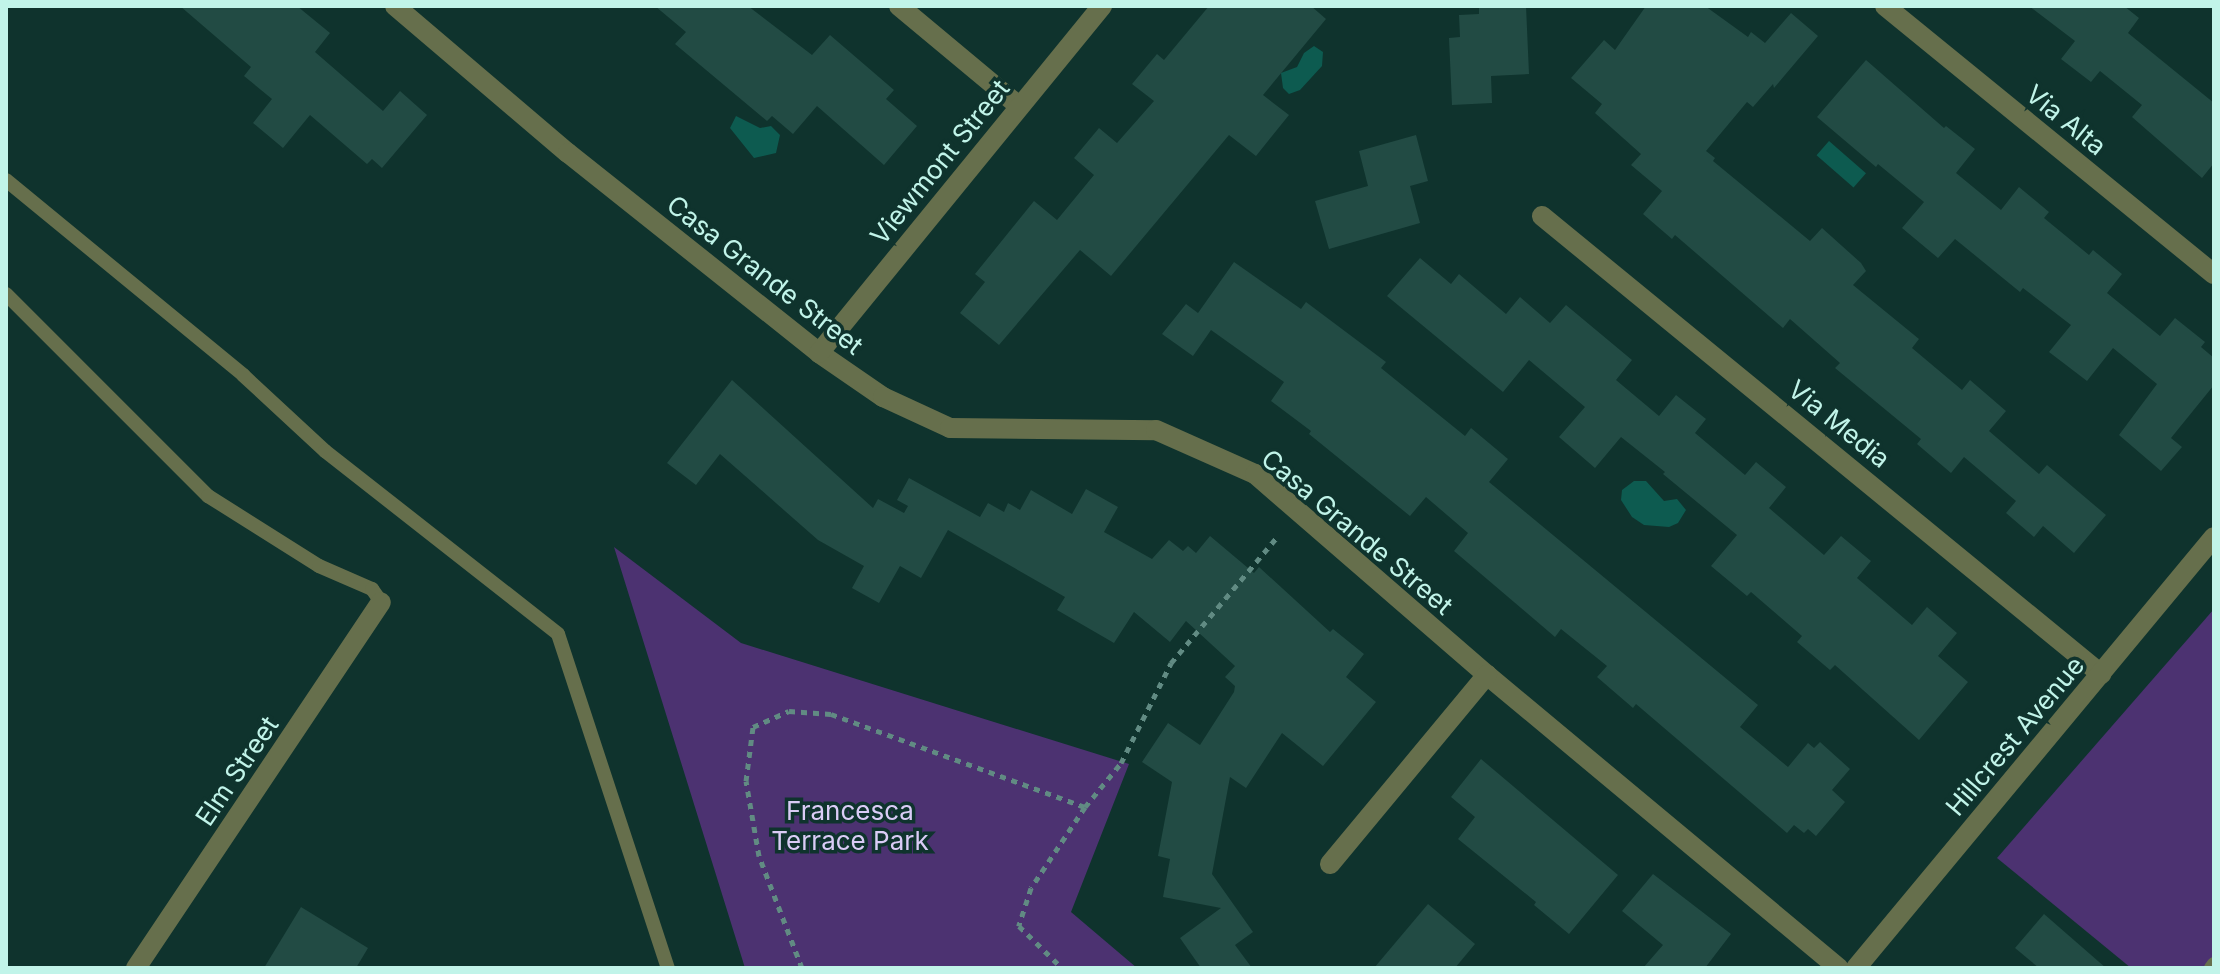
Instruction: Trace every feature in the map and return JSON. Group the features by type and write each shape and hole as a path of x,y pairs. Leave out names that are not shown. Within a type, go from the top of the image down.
{"street":[{"name":"Casa Grande Street","path":"395,6 568,153 819,353 883,397 950,428 1156,430 1255,474 1487,675 1839,968"},
{"path":"899,6 1019,106"},
{"name":"Viewmont Street","path":"819,353 1102,6"},
{"name":"Via Alta","path":"1885,6 2214,274"},
{"name":"Via Media","path":"1542,216 2101,674"},
{"name":"Hillcrest Avenue","path":"1856,968 2214,537"},
{"name":"Elm Street","path":"136,968 381,602"},
{"path":"1330,864 1487,675"}],"lane":[{"path":"6,180 243,375 325,451 558,634 668,968"},
{"path":"6,294 208,496 319,566 372,589 381,602"}],"path":[{"path":"1062,968 1019,926 1031,888 1085,807 1121,763 1171,663 1277,537"},
{"path":"802,968 759,856 746,781 753,727 789,711 831,714 1085,807"}],"green space":[{"name":"Francesca Terrace Park","path":"614,547 741,643 1129,764 1071,912 1137,968 745,968"},
{"path":"2214,609 2214,968 2131,968 1997,858"}],"shaded area":[{"path":"1314,46 1323,52 1322,66 1300,90 1289,94 1283,88 1281,73 1297,67 1304,53"},
{"path":"736,116 760,128 771,126 780,135 776,153 754,158 730,128"},
{"path":"1829,141 1866,173 1854,187 1817,155"},
{"path":"1634,481 1646,481 1664,501 1677,499 1686,510 1678,523 1669,527 1644,525 1632,517 1621,500 1622,490"}],"building":[{"path":"180,6 297,6 330,33 315,52 383,111 400,91 427,115 382,168 372,159 367,164 310,115 283,148 253,123 272,99 244,76 251,67"},
{"path":"655,6 748,6 812,55 830,35 894,90 886,99 917,126 884,165 817,106 793,134 772,116 767,121 675,44 686,32"},
{"path":"1209,6 1311,6 1326,19 1263,95 1289,115 1256,156 1229,135 1111,276 1080,250 999,345 960,313 985,282 975,274 1034,201 1057,220 1094,175 1074,158 1099,128 1117,143 1154,101 1132,84 1157,54 1164,60"},
{"path":"1479,6 1526,6 1529,74 1491,76 1492,103 1452,105 1449,38 1460,37 1459,15 1479,14"},
{"path":"1646,6 1705,6 1748,37 1751,32 1765,43 1791,13 1818,36 1774,88 1773,84 1753,107 1747,102 1706,151 1715,158 1713,161 1810,241 1822,228 1861,263 1866,271 1853,285 1919,339 1912,348 1962,390 1970,380 2006,411 1989,431 2039,474 2047,465 2106,515 2074,553 2043,526 2034,537 2006,513 2016,501 1964,457 1951,473 1917,444 1921,439 1835,368 1840,363 1790,319 1783,328 1675,235 1672,239 1643,214 1662,191 1631,165 1641,154 1595,113 1602,104 1571,78 1604,40 1615,50"},
{"path":"2029,6 2124,6 2139,18 2128,33 2214,103 2214,163 2202,178 2132,117 2142,105 2100,71 2091,82 2061,59 2075,41"},
{"path":"1866,60 1944,128 1946,126 1975,149 1956,173 2001,210 2019,187 2049,212 2044,218 2089,255 2093,250 2122,274 2107,293 2160,336 2175,318 2205,342 2201,347 2214,358 2214,385 2171,438 2182,447 2161,471 2119,435 2157,384 2113,348 2087,381 2049,352 2071,325 2023,288 2020,292 1955,239 1938,258 1902,228 1924,202 1878,164 1876,167 1817,117"},
{"path":"1416,135 1428,181 1410,186 1420,223 1329,249 1315,201 1368,186 1359,151"},
{"path":"1420,258 1451,284 1459,274 1506,314 1520,297 1550,323 1566,305 1632,360 1616,380 1659,416 1676,395 1706,419 1695,433 1745,475 1756,462 1786,487 1769,508 1824,555 1841,536 1871,561 1857,578 1912,625 1927,607 1957,633 1938,656 1968,682 1919,740 1835,665 1830,670 1797,642 1802,636 1751,592 1747,596 1711,566 1737,535 1663,474 1665,472 1621,437 1595,468 1559,437 1585,407 1529,360 1503,392 1387,296"},
{"path":"1234,262 1301,309 1306,302 1386,362 1381,368 1465,436 1471,428 1508,459 1489,482 1758,705 1740,727 1788,767 1808,743 1814,748 1820,742 1850,769 1832,790 1845,802 1816,836 1808,829 1804,833 1794,825 1787,833 1636,704 1633,708 1597,677 1607,666 1561,629 1555,637 1454,551 1468,533 1426,497 1410,516 1309,434 1311,431 1271,401 1284,382 1211,330 1193,356 1162,334 1186,304 1198,313"},
{"path":"732,380 873,508 878,499 904,513 908,506 897,500 909,478 980,517 988,503 1004,512 1008,503 1020,510 1031,490 1072,514 1086,489 1118,507 1104,532 1152,559 1169,540 1183,551 1188,546 1196,553 1210,536 1254,573 1259,567 1330,632 1333,629 1364,654 1346,677 1376,702 1323,766 1282,733 1246,788 1230,777 1212,874 1253,932 1235,945 1252,968 1201,968 1180,938 1221,908 1163,897 1170,859 1158,856 1172,782 1142,762 1168,723 1200,745 1234,692 1235,686 1225,677 1235,666 1186,621 1170,642 1134,612 1114,643 1057,610 1065,597 948,530 921,578 900,566 879,603 852,588 864,566 818,540 720,454 696,485 667,463"},
{"path":"1481,759 1618,875 1569,934 1534,905 1536,902 1458,839 1475,817 1451,797"},
{"path":"1653,874 1731,934 1705,968 1643,968 1663,945 1622,911"},
{"path":"1428,904 1475,944 1455,968 1374,968"},
{"path":"301,907 368,948 356,968 264,968"},
{"path":"2044,914 2106,968 2039,968 2015,948"}]}
